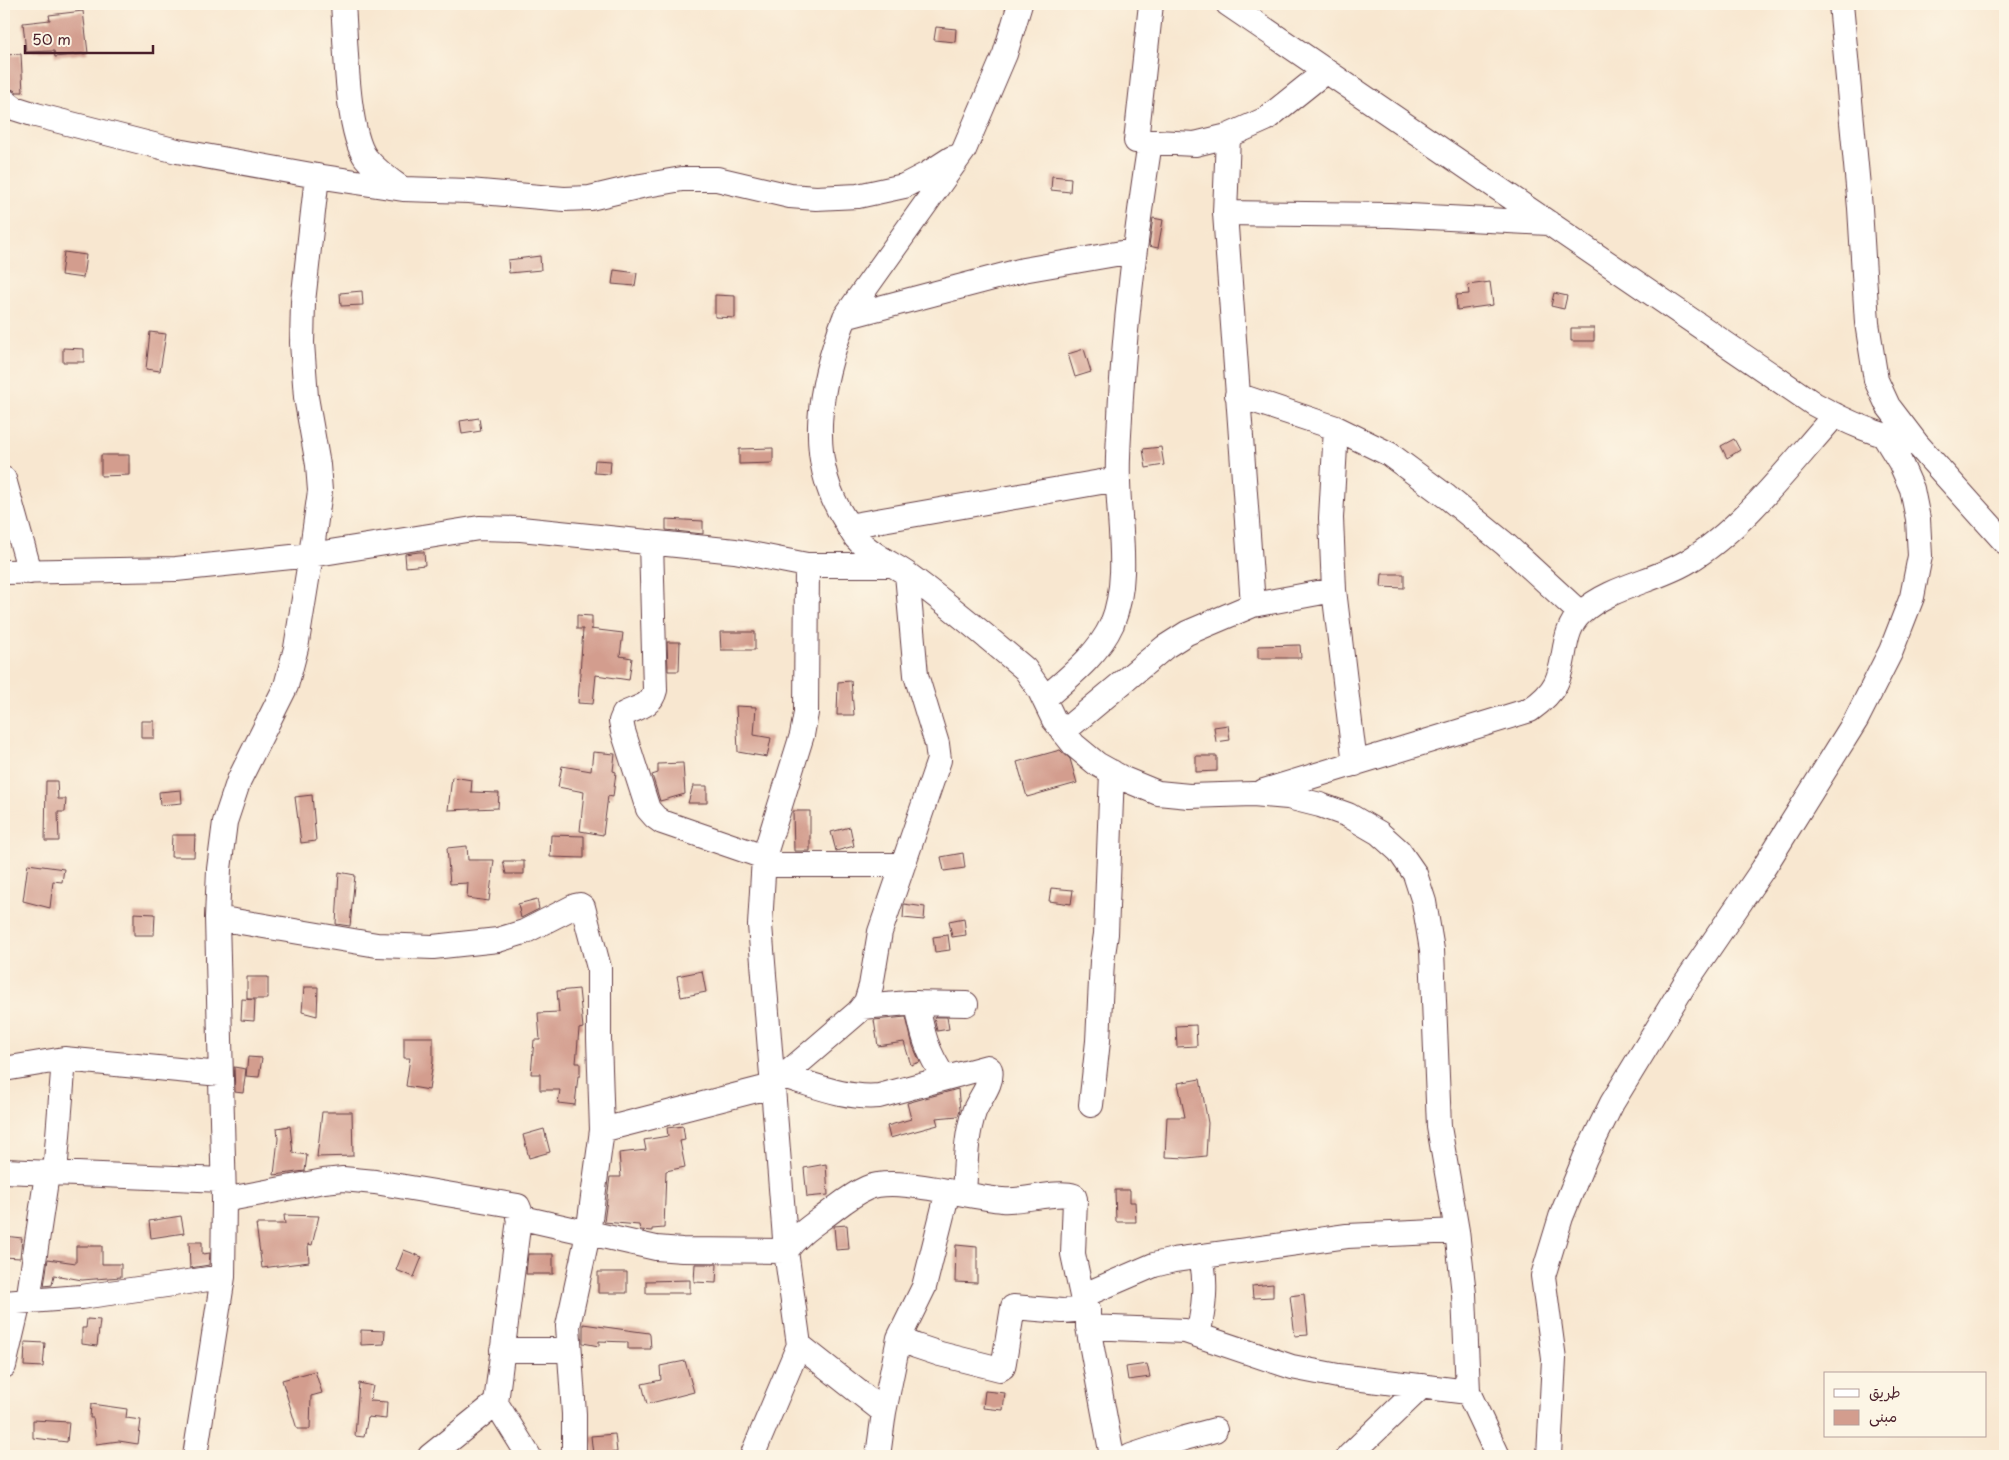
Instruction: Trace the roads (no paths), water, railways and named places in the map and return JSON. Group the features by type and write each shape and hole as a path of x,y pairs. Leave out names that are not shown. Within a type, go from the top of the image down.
{"street":[{"path":"343,4 349,94 355,131 365,156 379,172 403,189"},
{"path":"1020,4 1005,54 964,150 845,317 833,348 826,378 819,435 822,467 833,503 857,540 899,570 1025,669 1044,699 1054,720 1063,732 1074,745 1097,764 1124,780 1158,792 1189,796 1253,794 1288,797 1320,805 1348,816 1379,833 1399,851 1415,874 1424,902 1432,950 1439,1127 1457,1231 1464,1294 1468,1392 1498,1456"},
{"path":"1151,4 1136,141 1195,144 1228,136 1266,119 1326,71"},
{"path":"1228,4 1806,398 1835,415 1884,436 1917,444"},
{"path":"1841,4 1871,355 1876,380 1888,406 1917,444 2005,542"},
{"path":"4,100 14,108 36,115 178,151 318,176 403,189 581,199 682,179 717,179 799,197 858,196 904,186 927,174 964,150"},
{"path":"1228,136 1224,213 1253,605"},
{"path":"1044,699 1076,672 1098,647 1112,623 1119,594 1121,562 1118,479 1122,380 1133,251 1150,142"},
{"path":"195,1456 223,1277 217,918 219,869 225,822 239,780 286,686 296,648 320,491 318,465 306,397 302,343 303,302 318,176"},
{"path":"1224,213 1390,216 1549,223"},
{"path":"845,317 1023,270 1133,251"},
{"path":"1237,394 1336,428 1389,454 1447,497 1504,544 1580,614"},
{"path":"1253,794 1530,710 1545,699 1556,682 1569,631 1580,614 1599,599 1686,563 1726,535 1835,415"},
{"path":"1336,428 1331,518 1334,590 1355,764"},
{"path":"1549,1456 1554,1359 1543,1276 1562,1217 1585,1158 1612,1103 1684,985 1763,869 1856,720 1891,651 1912,598 1920,556 1918,519 1912,488 1900,462 1884,436"},
{"path":"4,479 30,572"},
{"path":"848,526 1118,479"},
{"path":"4,572 176,569 311,554 479,528 521,529 735,551 807,565 899,570"},
{"path":"651,542 654,690 650,702 624,714 622,721 623,731 648,809 655,818 764,857 769,863 775,865 903,865"},
{"path":"752,1456 799,1345 786,1251 777,1081 760,925 764,857 802,735 806,713 807,565"},
{"path":"602,1130 777,1081 862,1007 871,986 880,932 939,760 937,744 916,675 899,570"},
{"path":"1063,732 1165,647 1187,633 1253,605 1334,590"},
{"path":"1090,1105 1098,1041 1102,961 1106,934 1112,772"},
{"path":"217,918 377,945 433,947 498,940 524,932 580,905 583,908 599,968 602,1130 588,1234 568,1326 574,1414 574,1456"},
{"path":"862,1007 917,1003 966,1004"},
{"path":"917,1003 922,1035 928,1050 944,1077"},
{"path":"4,1069 64,1059 220,1074"},
{"path":"4,1366 17,1302 51,1174 64,1059"},
{"path":"777,1081 865,1097 879,1096 987,1067 991,1073 971,1122 956,1193 924,1287 899,1338 884,1412 878,1456"},
{"path":"4,1171 223,1190 343,1179 375,1182 518,1206 520,1211 496,1403 529,1456"},
{"path":"786,1251 796,1237 854,1195 867,1187 878,1184 906,1185 1012,1201 1047,1196 1074,1196 1073,1254 1086,1311 1112,1456"},
{"path":"518,1217 656,1248 786,1251"},
{"path":"1086,1311 1154,1265 1200,1256 1347,1236 1457,1231"},
{"path":"1198,1335 1205,1293 1200,1256"},
{"path":"17,1302 81,1297 223,1277"},
{"path":"899,1338 940,1354 1000,1369 1003,1367 1013,1307 1053,1311 1086,1311 1198,1335 1292,1367 1338,1376 1468,1392"},
{"path":"799,1345 884,1412"},
{"path":"502,1350 569,1350"},
{"path":"1349,1456 1422,1386"},
{"path":"430,1456 496,1403"},
{"path":"1131,1456 1215,1430"}]}
